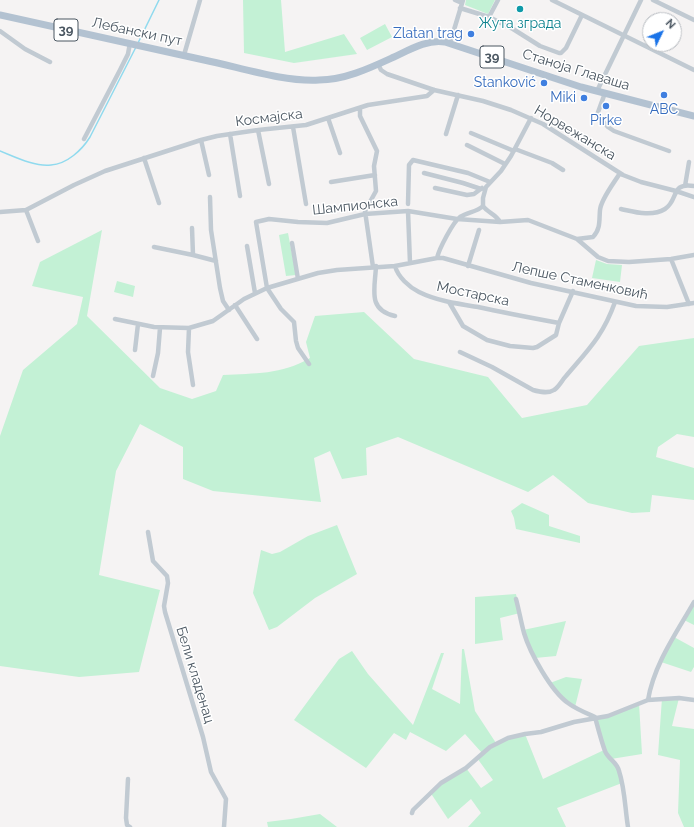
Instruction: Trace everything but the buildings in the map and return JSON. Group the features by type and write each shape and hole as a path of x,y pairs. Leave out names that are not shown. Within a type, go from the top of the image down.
{"main road":[{"name":"Лебански пут","path":"0,15 269,74"},
{"name":"Станоја Главаша","path":"269,74 291,78 320,80 344,76 378,64 415,47 439,41 450,43 562,81 694,116"}],"street":[{"path":"184,55 200,0"},
{"path":"454,0 513,29 540,46 561,53 566,48 582,15"},
{"path":"489,17 498,0"},
{"path":"552,0 694,70"},
{"path":"597,91 641,0"},
{"path":"653,0 694,20"},
{"path":"450,43 462,4"},
{"path":"0,31 25,49 50,62"},
{"path":"84,139 128,54 131,43"},
{"name":"Норвежанска","path":"378,64 381,70 387,74 434,90 497,106 531,118 543,124 620,173 641,182 694,197"},
{"name":"Космајска","path":"26,210 105,171 201,140 258,130 306,125 368,105 427,96 434,90"},
{"path":"605,93 597,115 608,127 614,131 669,151"},
{"path":"446,134 458,95"},
{"path":"360,108 360,116 377,151 374,166 376,191 365,214 374,266 375,303 386,313 395,316"},
{"path":"328,118 340,153"},
{"path":"500,222 496,216 488,211 484,206 483,198 486,187 515,150 531,118"},
{"path":"293,127 306,204"},
{"path":"258,130 269,184"},
{"path":"471,133 552,163 563,170"},
{"path":"230,134 240,196"},
{"path":"201,140 209,175"},
{"path":"467,145 505,164"},
{"path":"144,158 159,203"},
{"path":"408,204 409,165 413,160 468,173 490,182"},
{"path":"685,186 689,162"},
{"path":"424,173 463,183 480,190"},
{"path":"577,239 593,237 596,234 600,222 600,210 602,203 620,173"},
{"path":"331,182 375,175"},
{"path":"621,209 639,212 658,212 670,206 676,191 680,187 694,186"},
{"path":"435,188 467,195 474,194 486,187"},
{"path":"210,198 211,230 220,288 223,301 229,310"},
{"path":"437,258 442,245 457,219 484,206"},
{"path":"0,212 26,210 38,241"},
{"path":"408,211 410,263"},
{"name":"Шампионска","path":"267,288 256,222 268,219 327,223 365,214 408,211 457,219 500,222 528,220 577,239 598,257 608,261 629,262 671,259 694,255"},
{"path":"192,228 193,255"},
{"path":"468,266 479,230"},
{"path":"292,243 298,279"},
{"path":"247,246 255,293"},
{"path":"154,247 216,261"},
{"name":"Лепше Стаменковић","path":"115,319 160,328 189,328 214,321 235,305 255,293 318,273 374,266 395,266 437,258 443,258 531,283 636,306 667,307 694,303"},
{"path":"671,259 689,304"},
{"name":"Мостарска","path":"395,266 398,274 416,290 449,302 559,323"},
{"path":"267,288 281,310 294,322 298,348 309,364"},
{"path":"449,302 463,326 487,340 510,346 528,348 537,347 556,335 559,323 573,292"},
{"path":"460,352 492,367 533,390 539,392 551,391 557,388 596,341 609,317 614,302"},
{"path":"235,305 257,340"},
{"path":"134,350 138,324"},
{"path":"153,376 158,352 160,328"},
{"path":"189,328 188,352 193,385"},
{"name":"Бели кладенац","path":"148,532 153,561 167,576 168,583 164,606 165,612 203,737 208,764 226,799 224,827"},
{"path":"516,599 525,635 542,670 564,700 575,708 595,717 608,757 617,765 619,769 628,827"},
{"path":"648,700 655,673 694,602"},
{"path":"412,813 413,810 436,786 466,768 482,753 496,743 518,735 541,732 574,722 595,717 608,716 648,700 679,698 694,700"},
{"path":"128,779 126,818 127,825 130,827"}],"green space":[{"path":"243,0 281,0 285,52 344,34 357,54 294,63 244,53"},
{"path":"466,0 495,0 488,14 465,5"},
{"path":"385,24 392,37 367,50 360,38"},
{"path":"102,230 87,316 160,388 192,399 216,391 223,375 268,372 289,368 310,358 306,342 315,316 364,312 414,359 488,377 522,418 587,405 639,346 694,338 694,437 677,434 658,447 656,457 694,468 694,500 652,495 650,512 632,513 588,503 553,475 528,492 398,437 366,448 367,475 342,479 330,451 314,458 321,502 213,491 183,479 183,447 140,424 116,471 99,575 160,590 139,672 79,677 0,666 0,436 23,370 77,324 83,297 32,286 40,262"},
{"path":"288,233 296,275 286,276 279,235"},
{"path":"596,260 607,264 622,265 620,282 592,278"},
{"path":"117,281 135,286 133,297 114,292"},
{"path":"522,503 549,515 549,526 580,536 580,543 516,529 511,511"},
{"path":"337,525 357,574 315,598 277,627 269,630 253,593 261,550 272,554 280,552 308,536"},
{"path":"516,594 520,613 500,618 503,640 475,644 475,597"},
{"path":"694,602 694,625 684,620"},
{"path":"566,621 556,656 535,658 523,630"},
{"path":"674,637 694,648 694,667 691,672 661,662"},
{"path":"462,649 464,649 475,711 496,743 525,734 543,779 604,750 595,717 608,716 639,703 642,754 611,759 617,765 622,783 557,808 566,827 468,827 481,813 471,799 448,819 430,792 466,768 481,788 493,780 477,758 482,753 465,734 446,751 410,732 406,740 394,733 366,768 294,720 339,659 352,651 368,674 413,725 441,653 444,653 432,689 460,704"},
{"path":"566,677 582,679 575,707 568,704 550,683"},
{"path":"662,698 679,698 672,726 694,729 694,827 684,827 678,813 680,760 658,755"},
{"path":"320,814 337,827 268,827 267,822 291,819"}],"waterway":[{"path":"138,43 159,0"},
{"path":"0,151 25,161 45,165 57,164 74,156 90,137 136,47"}],"place":[{"name":"Жута зграда","path":"520,9"},
{"name":"Zlatan trag","path":"471,34"},
{"name":"Stanković","path":"544,83"},
{"name":"ABC","path":"664,95"},
{"name":"Miki","path":"584,98"},
{"name":"Pirke","path":"606,106"}]}
